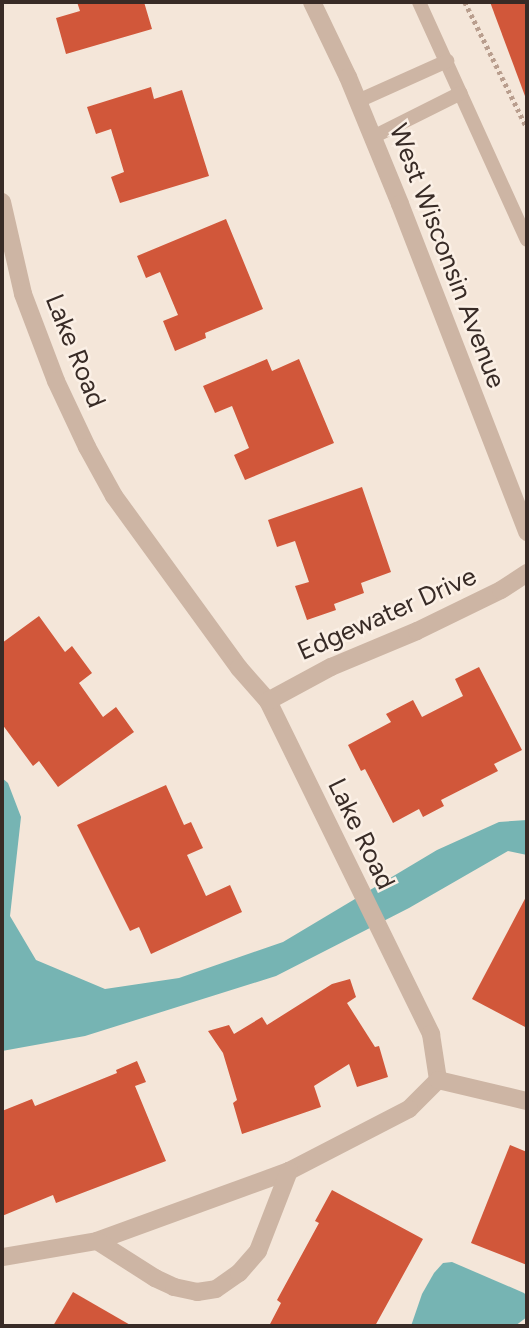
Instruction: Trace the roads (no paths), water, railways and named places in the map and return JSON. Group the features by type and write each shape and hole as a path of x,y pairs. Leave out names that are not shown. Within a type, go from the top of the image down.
{"street":[{"name":"West Wisconsin Avenue","path":"312,2 373,137 527,532"},
{"name":"Lake Road","path":"2,202 23,294 56,382 87,447 114,496 239,668 268,701 431,1034 438,1080"},
{"name":"Edgewater Drive","path":"268,701 321,672 418,631 501,590 527,573"},
{"path":"2,1257 97,1241 289,1171 409,1109 438,1080 527,1101"},
{"path":"97,1241 174,1287 197,1293 216,1289 239,1273 258,1251 289,1171"}],"lane":[{"path":"419,2 527,240"},
{"path":"358,102 447,61"},
{"path":"373,137 461,93"}],"water":[{"path":"2,778 8,783 21,817 10,916 36,960 105,989 179,978 283,942 437,850 499,822 527,820 527,855 508,851 409,908 276,976 85,1036 2,1051"},
{"path":"452,1262 524,1293 527,1296 527,1317 515,1326 411,1326 422,1294 434,1273 443,1263"}]}
